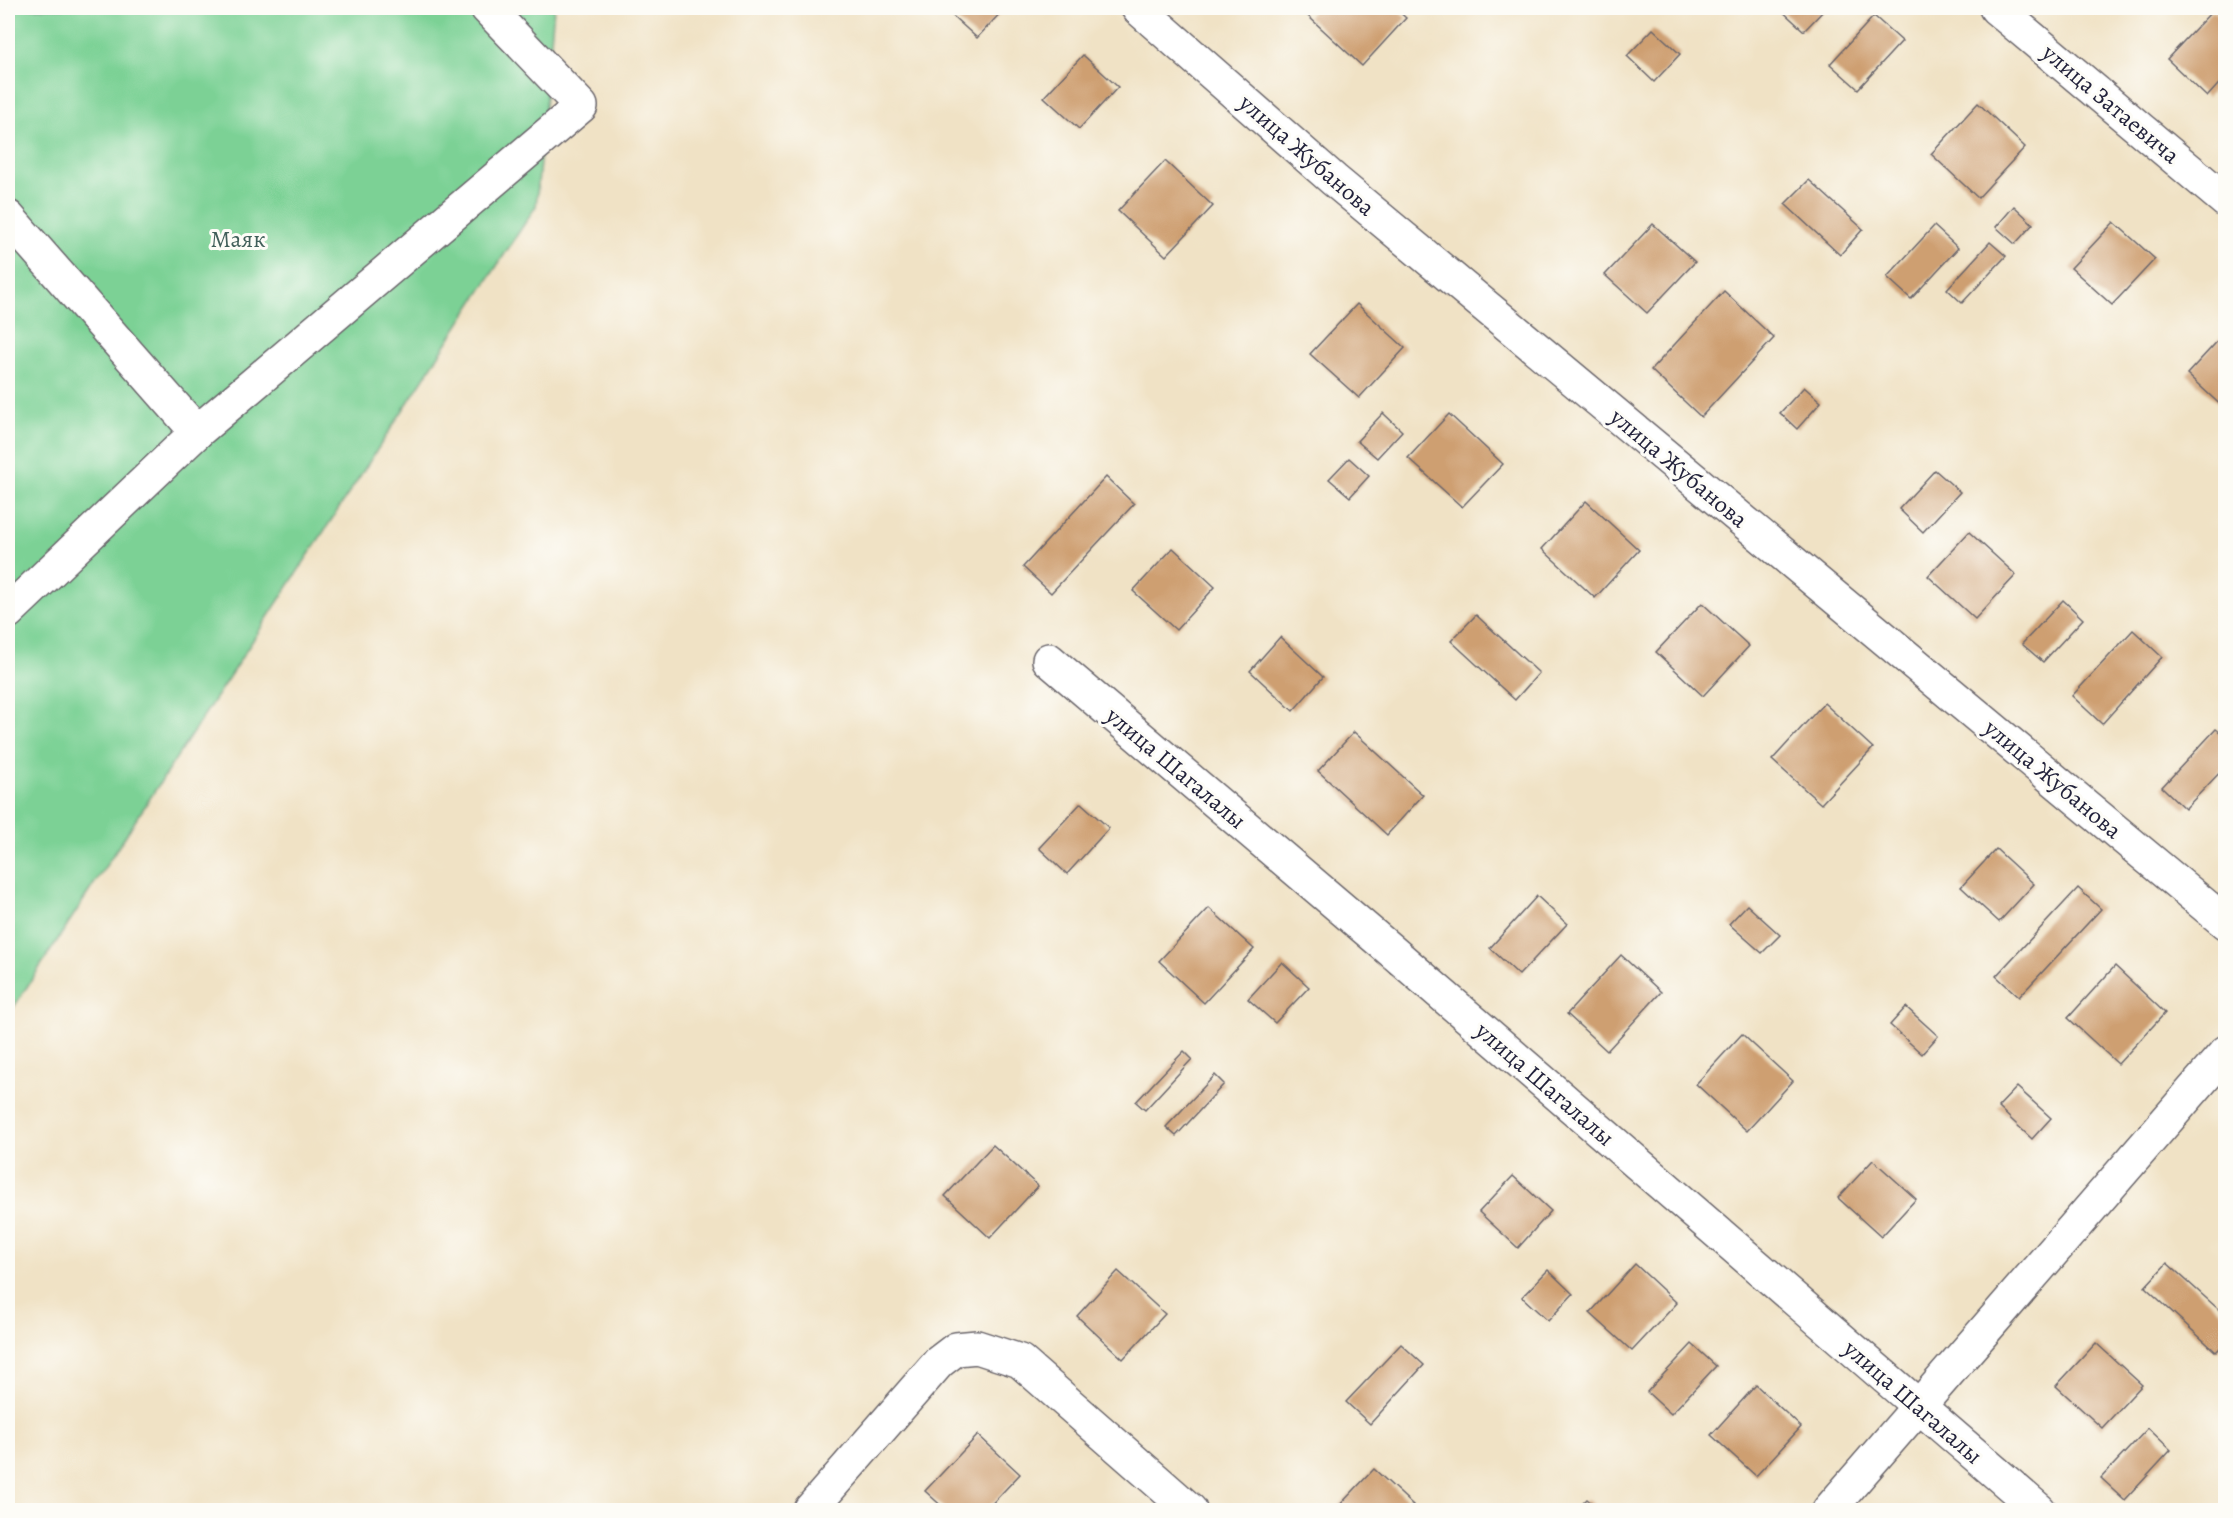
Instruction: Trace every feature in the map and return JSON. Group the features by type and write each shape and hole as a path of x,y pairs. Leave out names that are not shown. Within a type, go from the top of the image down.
{"street":[{"path":"8,612 197,432 581,106 487,8"},
{"name":"улица Жубанова","path":"1138,8 1334,180 2226,922"},
{"name":"улица Затаевича","path":"1996,8 2226,201"},
{"path":"8,217 197,432"},
{"name":"улица Шагалалы","path":"1049,660 1387,947 2039,1510"},
{"path":"1829,1510 2226,1052"},
{"path":"810,1510 939,1362 956,1349 977,1347 1020,1361 1190,1510"}],"green space":[{"name":"Маяк","path":"8,8 554,8 536,206 8,1016"}],"building":[{"path":"944,8 1005,8 977,38"},
{"path":"1316,8 1395,8 1406,18 1362,66 1308,16"},
{"path":"1779,8 1826,8 1804,31"},
{"path":"2213,10 2226,21 2226,76 2207,97 2167,59"},
{"path":"1874,16 1902,41 1858,89 1830,64"},
{"path":"1653,29 1680,54 1654,82 1627,56"},
{"path":"1083,55 1118,87 1079,129 1044,97"},
{"path":"1978,103 2025,147 1978,198 1931,154"},
{"path":"1165,161 1213,206 1166,256 1118,211"},
{"path":"1809,180 1863,229 1840,255 1785,204"},
{"path":"2014,206 2033,224 2015,244 1996,227"},
{"path":"2114,222 2155,259 2112,305 2071,268"},
{"path":"1653,224 1695,262 1647,313 1605,275"},
{"path":"1934,226 1958,248 1911,299 1887,277"},
{"path":"1990,242 2006,256 1962,303 1947,289"},
{"path":"1724,291 1774,338 1701,417 1651,370"},
{"path":"1357,304 1405,348 1359,398 1310,354"},
{"path":"2226,332 2226,410 2187,374"},
{"path":"1804,387 1821,402 1797,429 1780,413"},
{"path":"1383,413 1402,431 1377,458 1357,441"},
{"path":"1449,414 1503,464 1462,507 1408,458"},
{"path":"1349,458 1369,476 1350,497 1329,479"},
{"path":"1935,470 1960,492 1923,532 1899,509"},
{"path":"1106,477 1134,504 1051,593 1023,567"},
{"path":"1586,501 1639,550 1595,598 1542,549"},
{"path":"1969,532 2016,575 1975,619 1928,576"},
{"path":"1173,548 1215,587 1176,630 1133,591"},
{"path":"2063,600 2083,619 2043,662 2022,644"},
{"path":"1702,603 1749,646 1703,696 1656,652"},
{"path":"1476,615 1539,673 1515,700 1451,641"},
{"path":"2133,630 2162,657 2102,724 2072,696"},
{"path":"1280,637 1323,677 1293,711 1250,671"},
{"path":"1824,703 1873,748 1821,804 1772,760"},
{"path":"2216,729 2226,737 2226,766 2185,809 2162,787"},
{"path":"1354,732 1423,795 1387,835 1318,771"},
{"path":"1081,803 1109,828 1067,874 1039,848"},
{"path":"1996,849 2034,884 1999,922 1961,887"},
{"path":"2078,888 2101,909 2019,997 1996,976"},
{"path":"1537,896 1567,924 1519,975 1490,948"},
{"path":"1747,905 1780,935 1762,953 1729,924"},
{"path":"1209,908 1254,949 1204,1003 1159,961"},
{"path":"1621,955 1661,992 1607,1051 1567,1014"},
{"path":"1282,962 1309,987 1275,1023 1248,999"},
{"path":"2115,966 2165,1013 2118,1064 2068,1018"},
{"path":"1906,1007 1938,1036 1922,1054 1890,1025"},
{"path":"1742,1034 1793,1081 1747,1131 1696,1084"},
{"path":"1184,1051 1192,1059 1145,1110 1136,1102"},
{"path":"1215,1075 1224,1084 1176,1136 1166,1127"},
{"path":"2017,1087 2051,1118 2032,1139 1998,1107"},
{"path":"993,1145 1038,1186 990,1238 945,1196"},
{"path":"1873,1160 1916,1199 1881,1237 1838,1198"},
{"path":"1513,1176 1551,1211 1518,1248 1479,1212"},
{"path":"2167,1263 2226,1316 2226,1342 2216,1352 2145,1287"},
{"path":"1635,1264 1677,1303 1632,1351 1590,1313"},
{"path":"1548,1270 1573,1294 1548,1321 1522,1297"},
{"path":"1118,1271 1165,1314 1123,1359 1077,1316"},
{"path":"2096,1343 2142,1385 2102,1428 2056,1386"},
{"path":"1401,1344 1424,1365 1370,1424 1346,1402"},
{"path":"1692,1344 1716,1366 1671,1414 1647,1392"},
{"path":"1756,1385 1801,1427 1756,1476 1711,1435"},
{"path":"2148,1428 2171,1450 2125,1500 2101,1478"},
{"path":"978,1435 1020,1474 986,1510 946,1510 925,1491"},
{"path":"1374,1469 1413,1505 1407,1510 1335,1510"},
{"path":"1587,1499 1600,1510 1576,1510"}]}
